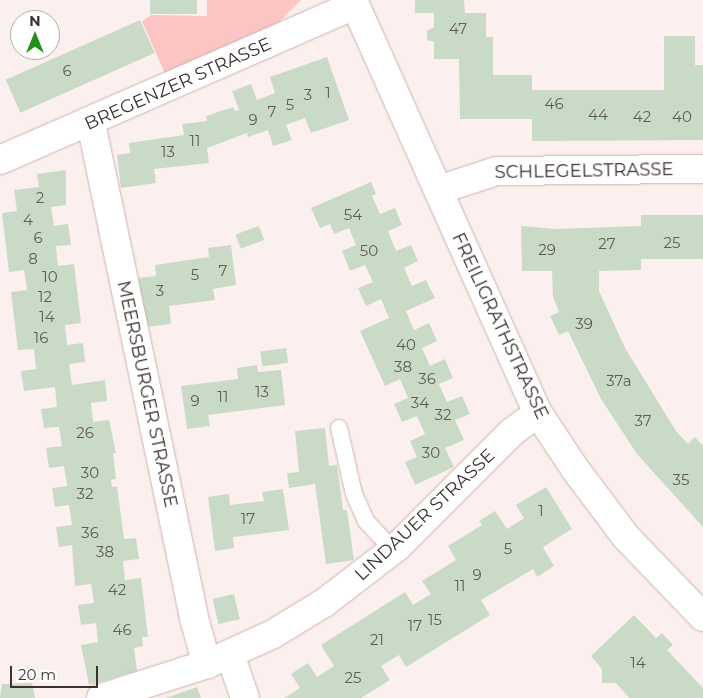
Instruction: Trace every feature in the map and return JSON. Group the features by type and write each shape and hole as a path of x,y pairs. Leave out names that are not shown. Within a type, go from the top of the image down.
{"street":[{"name":"BREGENZER STRASSE","path":"0,160 91,123 354,2"},
{"name":"FREILIGRATHSTRASSE","path":"354,2 538,413 574,469 626,537 703,617"},
{"name":"MEERSBURGER STRASSE","path":"91,123 195,622 219,659"},
{"name":"SCHLEGELSTRASSE","path":"438,190 497,171 703,169"},
{"name":"LINDAUER STRASSE","path":"101,698 219,659 272,634 324,603 393,550 512,432 538,413"},
{"path":"219,659 245,698"}],"lane":[{"path":"339,428 354,494 366,522 393,550"}],"shaded area":[{"path":"207,0 301,0 279,22 165,74 142,21 151,15 207,16"}],"building":[{"path":"150,0 197,0 197,14 150,14"},
{"path":"415,0 464,0 465,13 486,13 486,37 493,37 493,75 532,75 532,90 664,90 664,36 695,36 695,65 703,65 703,140 532,141 532,119 460,119 459,59 434,59 434,42 427,40 427,31 434,27 434,13 415,13"},
{"path":"140,20 155,53 20,113 6,80 50,60 60,60 60,56"},
{"path":"327,57 349,120 311,133 305,118 286,125 292,140 273,146 268,130 248,137 247,133 207,148 209,163 154,169 156,183 121,188 117,155 130,153 129,143 184,135 182,124 207,121 206,116 233,107 235,111 239,110 232,91 251,84 257,100 275,93 270,77"},
{"path":"66,170 66,205 51,207 54,226 68,224 71,245 56,246 58,266 74,264 81,323 65,325 67,345 83,343 85,362 69,364 72,385 105,380 107,401 91,403 93,422 109,420 116,453 113,453 116,479 111,480 112,487 117,486 124,539 136,538 139,559 123,561 125,580 141,578 148,637 142,637 143,646 134,648 137,671 89,685 81,645 98,642 96,623 81,625 78,605 94,603 91,584 75,586 72,545 59,547 56,527 72,525 69,505 55,507 52,488 67,486 64,466 49,468 46,448 62,446 59,427 44,428 41,409 57,407 55,387 24,391 21,371 36,369 34,349 18,350 11,292 27,290 24,270 9,272 2,213 17,211 14,190 39,187 37,174"},
{"path":"371,182 376,194 372,196 380,214 395,208 402,225 388,231 396,251 411,245 418,261 404,268 412,286 426,280 435,298 406,311 414,330 429,323 437,341 422,348 430,366 445,359 453,378 439,384 447,402 462,396 470,414 455,420 464,440 445,448 454,467 415,485 405,462 417,457 410,441 425,434 417,416 402,422 394,404 408,398 400,379 385,386 360,331 389,318 381,299 366,306 358,288 373,282 365,265 350,271 342,251 356,245 349,228 334,234 330,224 320,228 311,208"},
{"path":"641,215 703,215 703,259 641,259 641,270 599,271 599,291 625,348 676,431 688,444 695,437 703,446 703,527 637,454 601,399 568,331 559,335 550,316 559,312 553,297 552,271 522,271 521,226 556,229 641,226"},
{"path":"259,226 264,240 241,249 236,235"},
{"path":"231,245 236,285 213,289 215,300 169,306 171,324 147,327 138,278 156,276 155,265 209,257 208,248"},
{"path":"286,348 288,363 262,366 260,352"},
{"path":"257,365 258,372 281,370 285,405 208,415 210,426 187,429 181,386 238,379 237,368"},
{"path":"325,428 329,466 337,465 343,510 347,510 354,560 326,564 315,484 289,488 287,473 299,472 295,431"},
{"path":"546,487 572,529 543,547 554,566 537,577 533,569 481,600 490,615 406,667 399,655 381,666 390,680 361,698 284,698 300,688 291,674 308,663 317,677 334,666 321,645 405,592 413,605 431,594 422,581 456,560 448,546 482,525 479,521 495,511 507,529 524,518 516,505"},
{"path":"283,489 289,530 233,537 234,548 215,551 208,497 229,494 230,505 264,501 262,492"},
{"path":"234,594 240,619 218,624 213,599"},
{"path":"634,615 656,638 662,633 673,645 667,650 703,688 703,698 629,698 616,683 602,683 602,669 591,656"},
{"path":"32,683 35,698 0,698 2,684"},
{"path":"197,687 201,698 166,698"}]}
